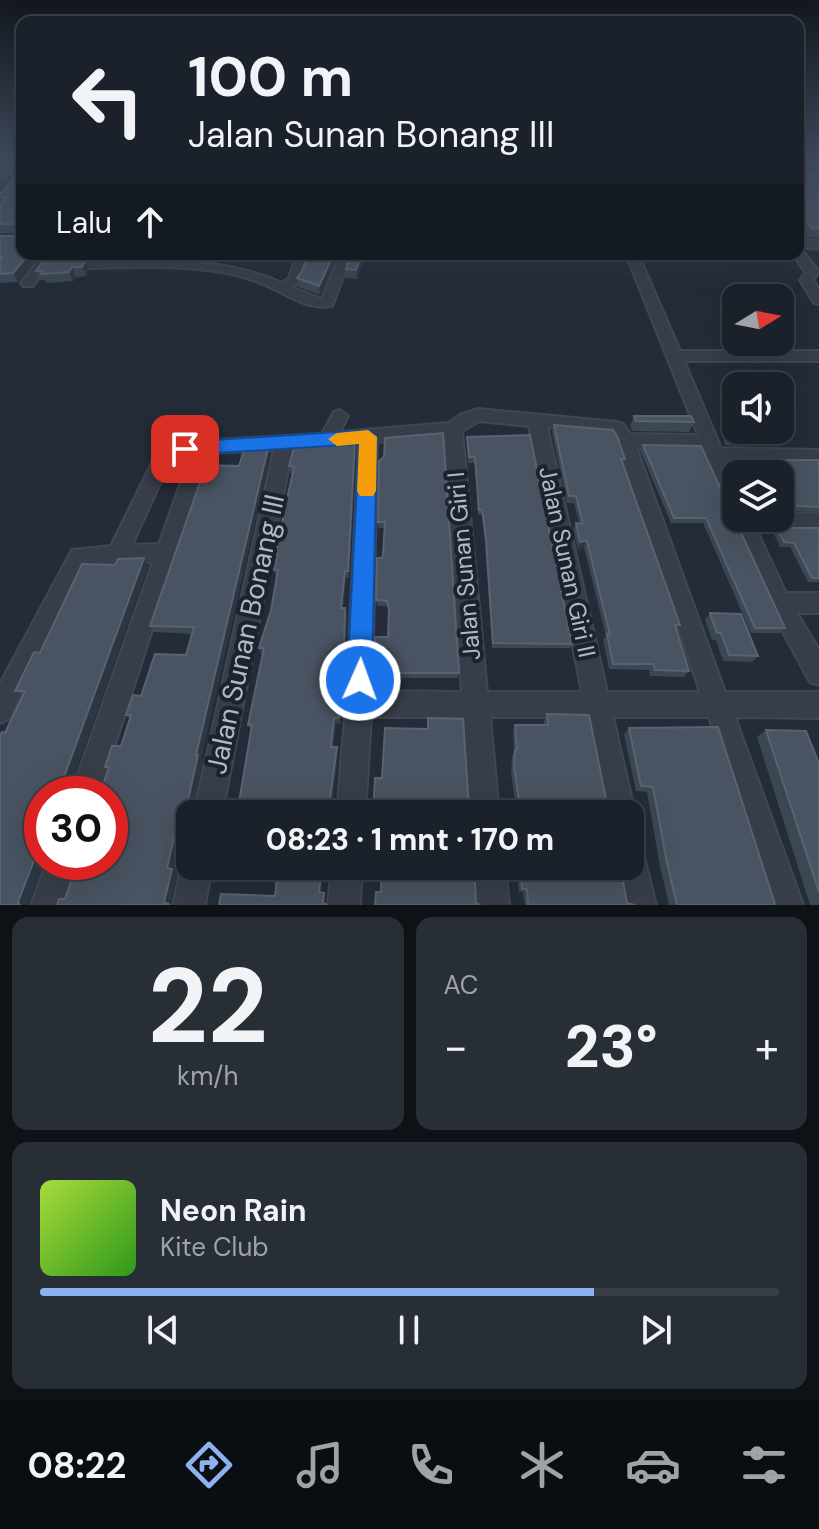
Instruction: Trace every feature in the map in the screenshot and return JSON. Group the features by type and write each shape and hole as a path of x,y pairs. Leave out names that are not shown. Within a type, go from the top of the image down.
{"street":[{"path":"28,283 45,260"},
{"path":"63,260 233,270 269,280 315,303 327,303 344,260"},
{"path":"233,270 237,260"},
{"path":"284,289 295,279 301,260"},
{"path":"635,260 722,474"},
{"path":"803,260 813,273 806,280 807,285 819,300"},
{"path":"675,356 819,356"},
{"path":"167,449 453,429 478,415 617,428 625,440 787,905"},
{"path":"327,440 340,416"},
{"name":"Jalan Sunan Giri II","path":"537,421 618,800"},
{"path":"118,554 179,424"},
{"name":"Jalan Sunan Giri I","path":"453,429 484,800"},
{"path":"352,800 359,704 368,437"},
{"path":"625,440 819,457"},
{"name":"Jalan Sunan Bonang III","path":"211,800 284,443"},
{"path":"91,776 202,448"},
{"path":"794,520 819,522"},
{"path":"748,532 779,603 819,673"},
{"path":"0,710 76,558 81,555 166,553"},
{"path":"779,603 819,603"},
{"path":"359,704 819,705"},
{"path":"47,905 56,880"},
{"path":"189,905 194,880"},
{"path":"344,905 346,880"},
{"path":"491,880 493,905"},
{"path":"635,880 640,905"}],"building":[{"path":"16,204 16,224 0,224 0,205"},
{"path":"808,204 819,204 819,229 811,228 804,213 804,207 810,208"},
{"path":"0,236 16,236 16,260 24,260 13,273 0,274"},
{"path":"306,260 331,260 319,286 297,278"},
{"path":"348,260 360,260 356,270 346,269"},
{"path":"43,261 85,261 82,267 72,267 69,272 41,274 43,271 36,271"},
{"path":"634,416 691,416 694,422 636,421"},
{"path":"554,425 613,430 617,436 625,459 621,459 680,625 675,625 689,671 655,670 653,664 613,664 607,634 610,635 587,541 580,542 576,523 583,524 576,496 569,496"},
{"path":"443,433 459,673 375,673 375,637 388,637 387,601 376,600 377,558 382,558 383,554 385,522 378,522 379,461 384,457 385,438"},
{"path":"530,435 572,644 493,643 486,538 482,510 479,510 475,457 469,457 467,437"},
{"path":"355,441 348,571 345,571 341,608 345,608 344,648 339,675 343,675 342,693 339,718 334,718 331,747 337,747 330,800 239,800 252,725 248,725 264,648 259,648 271,610 278,570 274,570 278,554 275,554 294,467 289,466 295,444"},
{"path":"643,445 701,446 722,492 722,532 741,532 785,628 755,628 706,518 674,518"},
{"path":"245,447 268,448 188,800 176,800 176,833 167,868 172,869 164,902 170,905 57,905 59,899 65,899 72,880 128,880 128,776 106,776 109,767 105,767 112,746 121,746 131,715 126,715 133,695 141,696 155,654 186,655 194,627 150,626 206,465 239,466"},
{"path":"794,460 819,460 819,507 794,506"},
{"path":"794,528 819,528 819,578 812,578 794,543 784,542 779,532 794,532"},
{"path":"144,558 64,776 24,776 24,880 26,880 18,902 20,905 0,905 0,736 2,732 5,733 25,691 15,691 34,652 40,653 82,564 115,565 118,559"},
{"path":"710,613 741,614 758,656 729,655"},
{"path":"547,714 589,715 606,800 519,800 514,767 517,750 515,725 548,725"},
{"path":"428,718 463,719 468,800 374,800 375,778 382,778 385,728 428,729"},
{"path":"718,727 775,905 677,905 653,787 641,786 629,728"},
{"path":"766,730 806,731 819,761 819,892"},
{"path":"277,880 320,880 319,892 324,893 323,903 327,905 219,905 221,894 275,896"},
{"path":"381,880 475,880 476,903 480,905 375,905 376,892 381,892"},
{"path":"521,880 623,880 627,903 635,905 528,905 527,889 522,889"}],"slow traffic":[{"path":"337,439 368,437 366,491"}],"route":[{"path":"185,449 368,437 360,680"}]}
